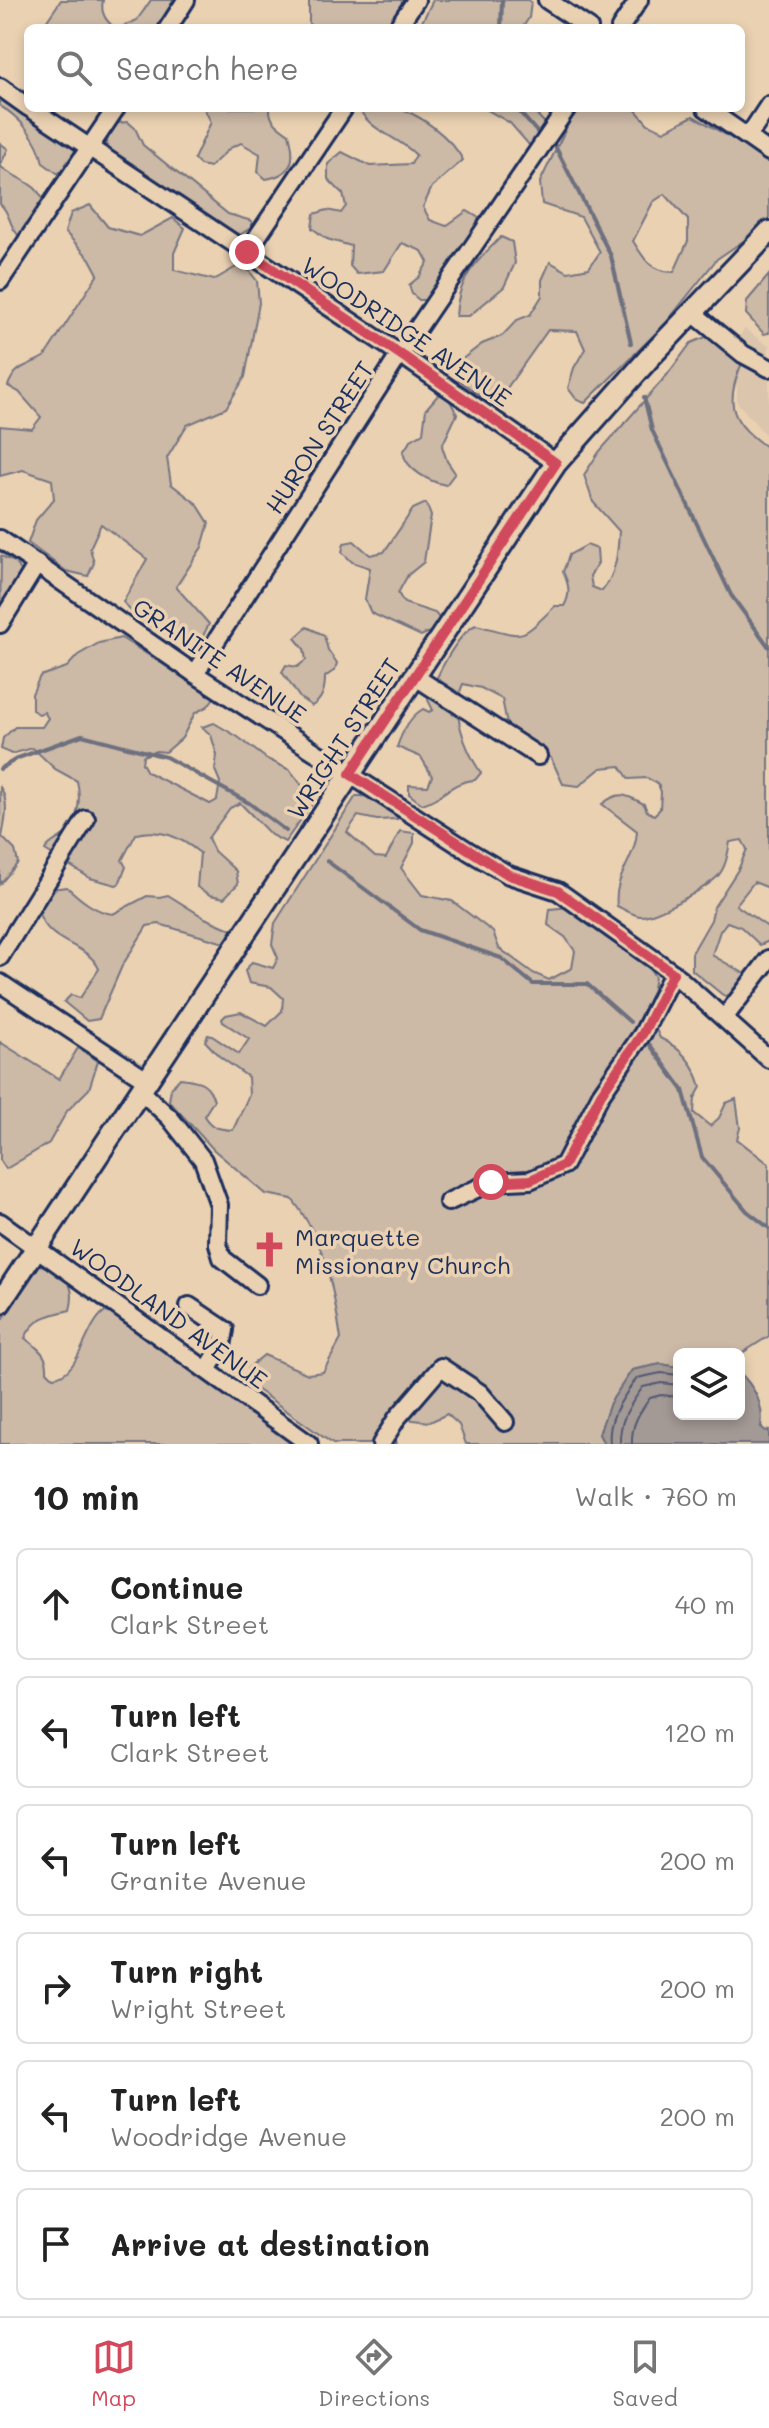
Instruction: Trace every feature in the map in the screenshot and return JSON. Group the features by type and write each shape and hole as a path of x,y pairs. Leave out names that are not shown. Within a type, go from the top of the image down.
{"main road":[{"name":"WRIGHT STREET","path":"0,1303 556,463 769,232"}],"street":[{"path":"171,24 186,0"},
{"path":"400,24 416,0"},
{"path":"547,0 583,24"},
{"path":"623,24 639,0"},
{"name":"WOODRIDGE AVENUE","path":"0,87 24,104"},
{"path":"748,137 769,105"},
{"name":"WOODRIDGE AVENUE","path":"36,112 400,354 556,463"},
{"path":"0,281 113,112"},
{"path":"247,252 341,112"},
{"name":"HURON STREET","path":"195,674 400,354 564,112"},
{"path":"712,112 769,152"},
{"path":"693,313 743,354 769,368"},
{"name":"GRANITE AVENUE","path":"0,539 195,674 509,875 558,891 673,973 769,1059"},
{"path":"0,624 37,564"},
{"path":"414,676 538,756"},
{"path":"0,957 86,819"},
{"path":"725,1017 769,959"},
{"path":"448,1202 491,1182 530,1180 564,1165 601,1094 643,1033 673,973"},
{"path":"0,983 145,1086 203,1160 219,1205 218,1244 222,1258 257,1285"},
{"name":"WOODLAND AVENUE","path":"0,1222 309,1444"},
{"path":"189,1306 225,1330 222,1346 207,1370"},
{"path":"381,1444 405,1408 441,1367 480,1393 505,1422"}],"shaded area":[{"path":"61,0 103,0 104,16 111,24 45,24"},
{"path":"151,0 177,0 162,24 128,24 137,20"},
{"path":"309,0 409,0 391,24 309,24"},
{"path":"433,0 531,2 529,18 525,24 421,24"},
{"path":"0,92 78,149 76,158 65,172 57,173 43,163 28,130 0,106"},
{"path":"206,112 270,112 278,126 289,134 291,164 282,173 266,179 258,172 260,154 241,143 230,148 210,167 200,165 194,159 211,122"},
{"path":"361,112 406,112 414,115 443,135 463,160 432,187 423,207 430,220 446,226 467,211 479,218 472,235 429,300 419,300 412,294 409,285 419,277 428,262 422,251 402,243 384,271 357,274 350,266 351,246 327,239 312,228 314,214 327,210 341,213 346,206 343,194 328,179 328,164 342,152 370,166 411,164 416,155 366,119"},
{"path":"491,112 534,112 545,123 537,142 530,146 510,123"},
{"path":"574,112 638,112 648,124 664,131 693,116 769,160 769,218 755,233 717,259 665,324 585,403 577,400 568,388 574,368 585,349 577,331 548,330 502,395 487,401 459,380 454,371 457,363 482,344 502,336 517,320 530,315 542,296 542,280 550,262 568,272 589,268 600,252 581,217 542,204 540,182","holes":["665,194 688,220 688,241 674,272 654,267 633,241 653,202"]},
{"path":"128,122 135,128 143,145 228,214 252,221 252,227 240,235 234,233 110,150 107,145 108,131 116,123"},
{"path":"0,143 8,149 0,166"},
{"path":"0,166 33,186 45,206 21,237 0,204"},
{"path":"90,205 108,227 140,236 173,218 185,228 174,253 174,270 214,280 243,263 257,281 259,303 245,377 226,408 187,425 167,458 171,484 197,504 209,523 202,547 176,587 209,624 200,642 158,629 138,617 123,602 147,559 101,524 90,548 94,563 88,576 66,571 28,543 36,520 54,499 52,480 23,470 0,476 0,426 32,429 41,417 19,392 8,386 11,379 19,370 45,356 98,274 90,259 65,232 71,213"},
{"path":"501,237 512,242 515,263 504,287 469,316 456,316 464,281 476,263"},
{"path":"769,275 769,333 764,334 746,314 747,301"},
{"path":"745,329 769,344 769,439 737,402 737,386 716,362"},
{"path":"708,336 726,340 742,363 733,391 734,412 746,431 769,449 769,888 754,882 736,905 769,928 769,941 760,945 741,927 727,922 720,931 712,955 745,974 743,984 735,994 724,996 692,970 692,953 711,920 714,907 739,868 747,849 742,840 730,842 723,868 712,881 669,907 640,916 617,906 618,886 633,850 637,831 602,804 623,795 644,804 647,811 654,815 660,809 658,784 647,778 629,779 620,766 601,768 579,786 563,784 551,758 508,729 502,699 481,688 463,684 459,695 459,718 465,742 481,773 475,780 459,784 422,804 409,794 409,785 428,786 432,776 421,757 397,747 414,716 423,709 433,710 428,700 436,681 447,658 468,630 476,625 520,634 534,626 555,606 564,606 568,589 563,572 569,555 587,545 597,549 598,563 590,576 592,587 602,591 607,585 617,555 619,531 593,502 584,475 599,452 691,343"},
{"path":"439,394 449,399 457,414 442,446 455,473 446,485 420,474 409,464 403,452 411,440 423,433 426,409"},
{"path":"426,503 431,516 424,562 408,575 398,593 404,603 435,613 440,619 432,631 421,636 371,613 365,599 370,568 352,562 342,552 344,543 354,541 370,555 384,552 413,509"},
{"path":"1,556 15,562 22,572 1,608 0,619"},
{"path":"307,627 324,635 328,650 337,663 335,670 325,677 323,693 312,706 300,698 282,672 286,665 297,667 306,660 304,649 295,638"},
{"path":"121,638 213,695 208,706 195,713 182,738 166,752 156,751 143,756 142,763 147,772 210,804 217,800 220,782 215,770 217,755 211,735 202,727 214,723 267,759 290,770 314,801 285,842 271,835 240,803 230,808 208,838 214,851 236,871 238,884 224,898 210,895 197,887 200,853 170,835 154,832 136,834 122,860 126,867 116,885 90,878 45,850 66,833 74,821 79,801 77,781 55,769 33,748 11,754 1,749 3,738 15,727 42,727 48,718 44,712 39,714 32,710 32,694 40,676 67,667 78,655 99,643"},
{"path":"0,787 6,805 2,837 15,850 18,863 0,884"},
{"path":"356,796 368,797 397,811 397,819 377,820 358,816 347,832 375,857 386,858 400,831 414,833 414,843 401,868 422,895 452,901 493,932 499,948 533,973 549,980 572,968 575,951 565,937 548,925 550,909 569,907 645,960 655,977 648,1013 660,1038 686,1058 701,1087 695,1098 694,1113 710,1126 719,1118 726,1103 736,1099 740,1128 737,1139 769,1164 769,1336 745,1351 745,1348 673,1348 673,1366 661,1364 632,1370 610,1403 599,1434 604,1444 466,1444 459,1425 447,1414 430,1422 405,1419 393,1433 396,1444 333,1444 245,1381 249,1367 264,1355 308,1374 323,1372 341,1339 331,1283 313,1232 292,1199 266,1194 214,1150 169,1101 171,1088 180,1078 197,1081 205,1085 214,1100 204,1116 216,1128 233,1130 249,1095 248,1077 219,1056 205,1041 208,1035 212,1036 239,1054 249,1039 223,1022 226,1015 241,1012 267,1026 282,1011 283,998 271,987 249,983 245,971 252,962 273,968 278,958 272,944 275,923"},
{"path":"67,887 94,908 113,914 147,896 168,895 205,918 235,931 228,944 159,924 147,926 122,966 99,1019 87,1021 64,1002 71,995 80,998 99,969 87,954 52,932 39,914 51,889"},
{"path":"0,1042 59,1079 78,1048 98,1061 89,1089 67,1111 49,1143 6,1169 0,1160"},
{"path":"40,1265 62,1275 72,1293 70,1310 38,1321 25,1338 44,1356 47,1371 53,1377 70,1369 91,1328 104,1312 122,1314 299,1444 0,1444 0,1323"}],"water":[{"path":"661,1364 673,1366 673,1420 745,1420 745,1379 757,1397 761,1427 769,1430 769,1444 604,1444 599,1434 610,1403 632,1370"}],"waterway":[{"path":"501,24 502,0"},
{"path":"520,112 537,132"},
{"path":"553,142 611,256 631,343"},
{"path":"644,397 652,430 731,595 769,647"},
{"path":"0,769 18,758 82,735 166,757 249,803 286,831"},
{"path":"327,861 420,930 501,958 533,984 587,984 630,1022"},
{"path":"650,1045 683,1090 702,1157 747,1211 769,1228"}],"place":[{"name":"Marquette Missionary Church","path":"269,1250"}],"route":[{"path":"247,252 556,463 350,774 509,875 558,891 673,973 643,1033 601,1094 564,1165 530,1180 491,1182"}]}
